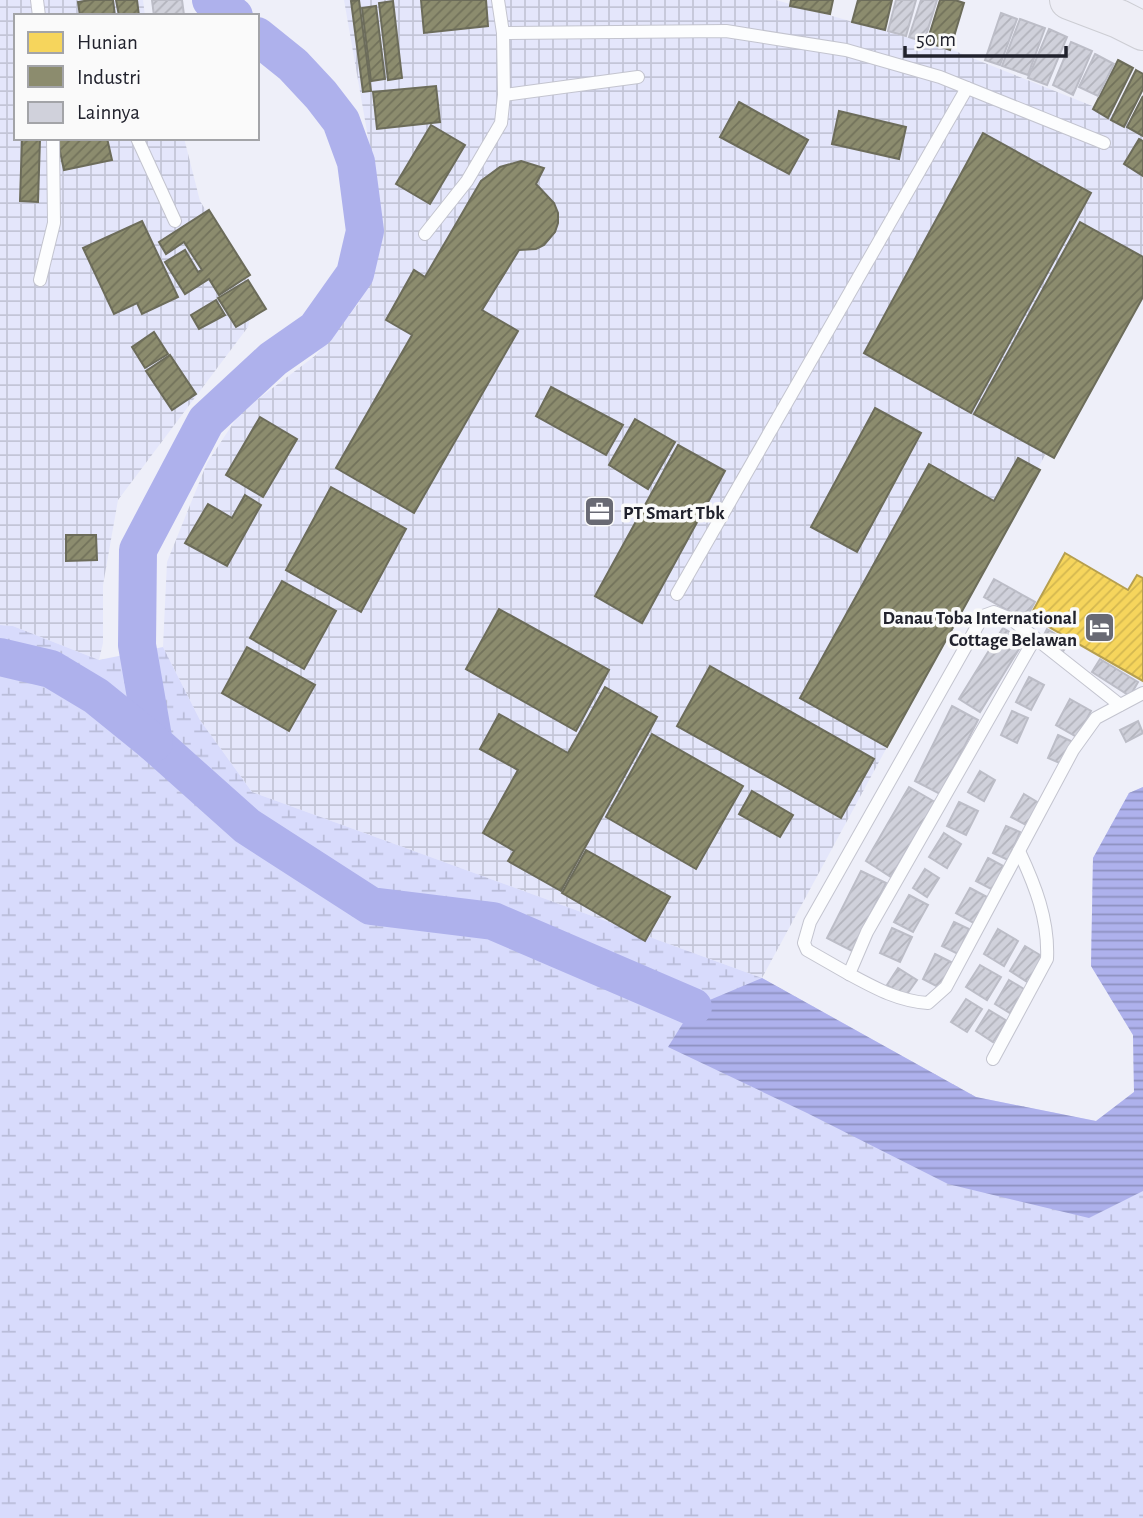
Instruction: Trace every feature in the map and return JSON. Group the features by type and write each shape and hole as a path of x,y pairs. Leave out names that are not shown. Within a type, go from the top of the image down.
{"main road":[{"path":"1069,0 1130,16"}],"lane":[{"path":"425,234 467,181 501,124 505,95 503,33 498,0"},
{"path":"503,33 726,31 846,50 940,77 1104,143"},
{"path":"505,95 638,77"},
{"path":"677,594 967,88"},
{"path":"40,280 54,223 53,140"},
{"path":"138,140 176,220"},
{"path":"1120,705 1001,613 994,612 984,616 810,922 804,943 807,950 888,995 928,1003 946,987 1073,750 1096,718 1143,693"},
{"path":"849,974 867,932 1035,638"},
{"path":"993,1059 1046,959 1048,942 1044,917 1035,884 1019,850"}],"shaded area":[{"path":"0,0 143,0 145,14 14,14 14,140 185,140 200,201 249,279 253,307 248,327 118,500 103,585 103,643 99,660 13,626 0,625"},
{"name":"PT Smart Tbk","path":"344,0 776,0 955,51 1120,117 1143,131 1143,274 762,978 252,792 200,720 163,647 167,562 207,463 240,413 316,355 359,303 372,258 380,206"}],"green space":[{"path":"0,625 13,626 99,660 163,647 200,720 252,792 762,978 976,1097 1096,1121 1134,1092 1133,1035 1091,966 1093,858 1129,793 1143,787 1143,1518 0,1518"}],"water":[{"path":"1143,787 1143,1191 1089,1218 948,1184 668,1047 693,1007 762,978 976,1097 1096,1121 1134,1092 1133,1035 1091,966 1093,858 1129,793"}],"building: Hunian":[{"path":"1065,553 1128,590 1137,575 1143,578 1143,681 1030,616"}],"building: Industri":[{"path":"113,0 115,14 80,14 78,2"},
{"path":"116,0 137,0 139,14 119,14"},
{"path":"359,0 371,91 363,92 351,1"},
{"path":"421,0 486,0 488,26 424,33"},
{"path":"791,0 833,0 830,14 790,6"},
{"path":"858,0 892,0 885,30 852,22"},
{"path":"940,0 964,3 950,50 927,42"},
{"path":"393,1 402,78 388,80 379,3"},
{"path":"376,6 385,79 371,81 362,8"},
{"path":"1118,60 1133,68 1108,118 1093,109"},
{"path":"1136,70 1143,74 1143,89 1124,127 1111,120"},
{"path":"436,86 440,122 377,129 373,92"},
{"path":"1143,96 1143,136 1127,127"},
{"path":"739,102 808,140 789,174 720,137"},
{"path":"839,111 906,127 899,159 832,144"},
{"path":"431,125 465,145 430,204 396,184"},
{"path":"983,133 1091,193 971,413 864,353"},
{"path":"1139,139 1143,141 1143,176 1124,164"},
{"path":"22,140 40,140 38,202 20,201"},
{"path":"57,140 107,140 112,160 64,170"},
{"path":"521,161 544,168 536,184 554,203 558,223 555,232 544,245 536,249 519,250 482,310 518,331 414,513 336,468 412,335 386,320 414,270 425,277 481,181 500,167"},
{"path":"209,210 250,275 219,295 209,279 185,294 165,262 185,250 198,272 202,270 184,242 166,254 159,242"},
{"path":"142,221 178,297 142,314 137,303 114,314 83,248"},
{"path":"1080,222 1143,257 1143,297 1054,458 974,414"},
{"path":"248,280 266,309 236,327 218,298"},
{"path":"216,300 225,315 199,329 191,315"},
{"path":"154,332 168,354 145,368 132,347"},
{"path":"170,355 196,394 172,410 146,371"},
{"path":"551,387 623,425 606,455 536,416"},
{"path":"875,408 921,433 857,552 811,527"},
{"path":"260,417 297,439 263,497 226,475"},
{"path":"635,419 675,442 648,489 609,465"},
{"path":"678,445 725,471 642,623 595,596"},
{"path":"1018,458 1040,470 887,747 800,698 929,464 994,501"},
{"path":"331,487 406,529 361,612 286,570"},
{"path":"245,495 261,505 227,566 185,543 208,504 232,518"},
{"path":"66,535 96,535 97,560 66,561"},
{"path":"282,581 336,611 304,669 250,638"},
{"path":"499,609 609,670 576,731 466,669"},
{"path":"247,647 315,685 289,731 222,693"},
{"path":"710,666 874,759 841,818 677,726"},
{"path":"605,687 657,717 561,891 508,861 514,851 483,833 518,770 480,749 499,714 568,753"},
{"path":"652,734 743,786 696,869 606,817"},
{"path":"752,791 793,815 780,837 739,814"},
{"path":"586,850 670,897 645,941 562,893"}],"building: Lainnya":[{"path":"152,0 182,0 184,14 154,14"},
{"path":"896,0 916,0 906,36 888,31"},
{"path":"921,0 937,0 924,42 909,37"},
{"path":"1001,13 1017,19 1000,65 985,60"},
{"path":"1020,19 1045,28 1028,75 1002,66"},
{"path":"1049,29 1067,37 1047,85 1028,78"},
{"path":"1071,42 1092,51 1073,95 1053,85"},
{"path":"1095,54 1114,64 1098,96 1079,87"},
{"path":"994,579 1035,602 1025,620 984,597"},
{"path":"1003,628 1024,641 980,712 959,699"},
{"path":"1047,629 1069,642 1062,653 1041,641"},
{"path":"1100,659 1138,682 1130,696 1092,672"},
{"path":"1029,677 1044,685 1031,710 1016,702"},
{"path":"1070,699 1091,711 1077,737 1056,725"},
{"path":"952,706 978,720 940,794 915,781"},
{"path":"1012,711 1028,718 1017,743 1001,735"},
{"path":"1138,721 1143,733 1126,742 1120,730"},
{"path":"1058,735 1073,742 1062,764 1048,758"},
{"path":"980,771 995,780 984,801 968,792"},
{"path":"909,787 935,802 891,877 866,861"},
{"path":"1024,794 1039,803 1026,825 1011,817"},
{"path":"959,802 978,811 966,835 947,826"},
{"path":"1006,826 1020,832 1008,860 993,853"},
{"path":"944,833 961,844 947,868 929,857"},
{"path":"988,858 1005,867 993,890 976,881"},
{"path":"925,869 939,878 927,897 913,888"},
{"path":"861,871 886,883 852,951 827,938"},
{"path":"970,888 987,897 974,923 956,913"},
{"path":"909,895 928,905 913,932 894,922"},
{"path":"954,922 969,929 958,954 942,946"},
{"path":"892,928 912,937 900,962 880,953"},
{"path":"998,929 1018,941 1004,966 984,954"},
{"path":"1025,946 1045,958 1029,983 1010,971"},
{"path":"935,954 953,963 940,988 923,979"},
{"path":"980,965 1001,977 987,1000 966,987"},
{"path":"898,968 917,980 905,997 887,985"},
{"path":"1009,980 1024,989 1010,1013 995,1004"},
{"path":"966,999 982,1009 967,1032 951,1022"},
{"path":"989,1010 1007,1021 993,1042 976,1031"}],"waterway":[{"path":"211,0 231,14"},
{"path":"259,38 293,65 341,121 356,162 365,231 355,274 316,329 273,359 206,421 138,550 137,645 154,743 247,826 371,906 493,921 693,1007"},
{"path":"0,657 51,669 96,696 154,743"}],"place":[{"name":"PT Smart Tbk","path":"600,512"},
{"name":"Danau Toba International Cottage Belawan","path":"1100,628"}]}
